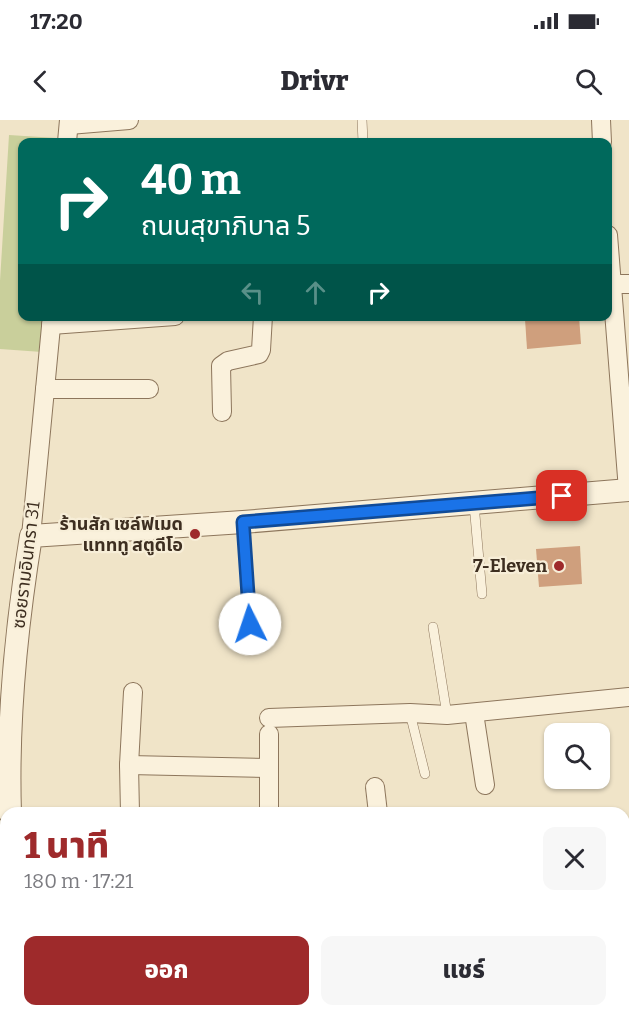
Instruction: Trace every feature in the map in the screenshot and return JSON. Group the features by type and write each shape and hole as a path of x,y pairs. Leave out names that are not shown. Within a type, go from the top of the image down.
{"street":[{"path":"68,129 129,120"},
{"path":"601,120 602,138"},
{"path":"612,284 629,284"},
{"path":"31,536 629,494 612,316"},
{"name":"ซอยรามอินทรา 31","path":"10,807 10,718 22,593 31,536 51,321"},
{"path":"222,412 221,366 228,361 259,354 263,321"},
{"path":"45,389 149,389"},
{"path":"130,807 129,765 133,692"},
{"path":"269,807 269,726 410,713 447,715 474,713 629,697"},
{"path":"474,713 485,785"},
{"path":"129,765 269,768"},
{"path":"375,787 377,807"}],"lane":[{"path":"362,120 363,138"},
{"path":"474,504 482,594"},
{"path":"243,522 250,624"},
{"path":"433,627 447,715"},
{"path":"410,713 425,774"}],"green space":[{"path":"9,135 56,138 18,138 18,321 45,321 42,352 0,349 0,281"}],"building":[{"path":"525,321 579,321 581,344 527,349"},
{"name":"7-Eleven","path":"580,546 582,584 539,587 536,549"}],"place":[{"name":"ร้านสัก เซล์ฟเมด แทททู สตูดีโอ","path":"195,534"},
{"name":"7-Eleven","path":"559,566"}],"route":[{"path":"250,624 243,522 562,496"}]}
